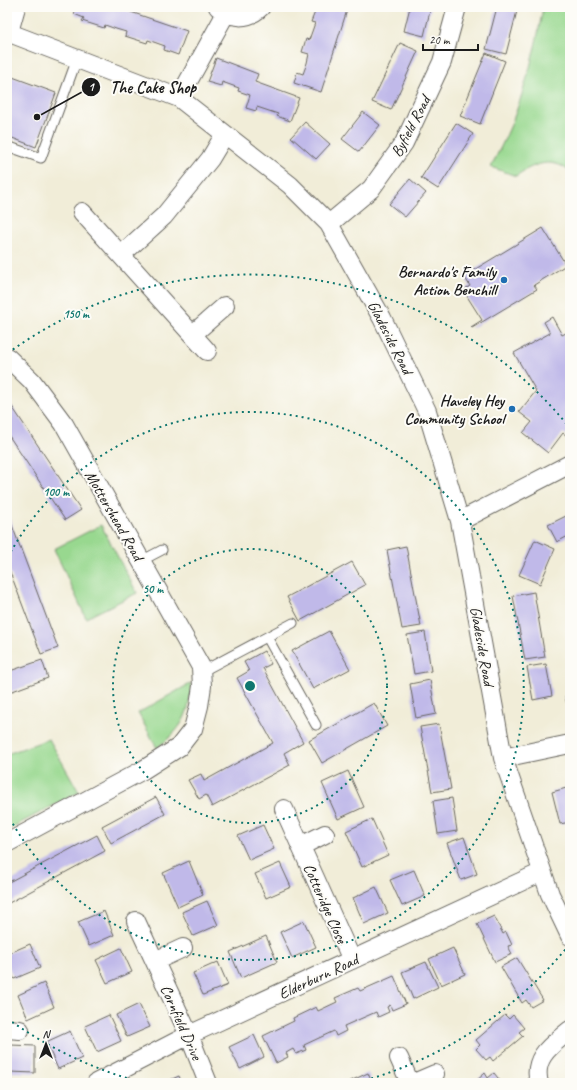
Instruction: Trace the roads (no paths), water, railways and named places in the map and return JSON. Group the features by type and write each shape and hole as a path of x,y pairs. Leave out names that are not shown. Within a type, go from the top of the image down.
{"street":[{"path":"8,32 16,7"},
{"path":"179,98 222,10 231,16 240,17 257,11 260,7"},
{"name":"Byfield Road","path":"329,224 371,189 404,143 442,62 457,7"},
{"name":"Gladeside Road","path":"8,32 179,98 290,185 329,224 382,318 427,411 460,521 502,758 550,894 570,936"},
{"path":"121,254 164,216 210,159 225,134"},
{"path":"82,212 208,351"},
{"path":"193,334 225,306"},
{"name":"Mottershead Road","path":"7,357 32,381 64,424 201,668 202,686 200,706 192,729 179,747 143,770 7,843"},
{"path":"460,521 570,464"},
{"path":"502,758 570,744"},
{"name":"Cotteridge Close","path":"284,809 352,960"},
{"name":"Cotteridge Close","path":"301,846 325,834"},
{"name":"Elderburn Road","path":"96,1083 189,1035 542,872"},
{"name":"Cornfield Drive","path":"136,921 189,1035 208,1083"},
{"path":"155,961 182,948"},
{"path":"539,1083 537,1076 541,1056 570,1030"},
{"path":"399,1058 410,1083"},
{"path":"414,1083 435,1074"}],"lane":[{"path":"7,146 41,158 77,59"},
{"path":"141,561 162,550"},
{"path":"201,672 293,623"},
{"path":"267,637 316,725"}],"place":[{"name":"The Cake Shop","path":"37,117"},
{"name":"Bernardo's Family Action Benchill","path":"504,280"},
{"name":"Haveley Hey Community School","path":"512,409"}]}
